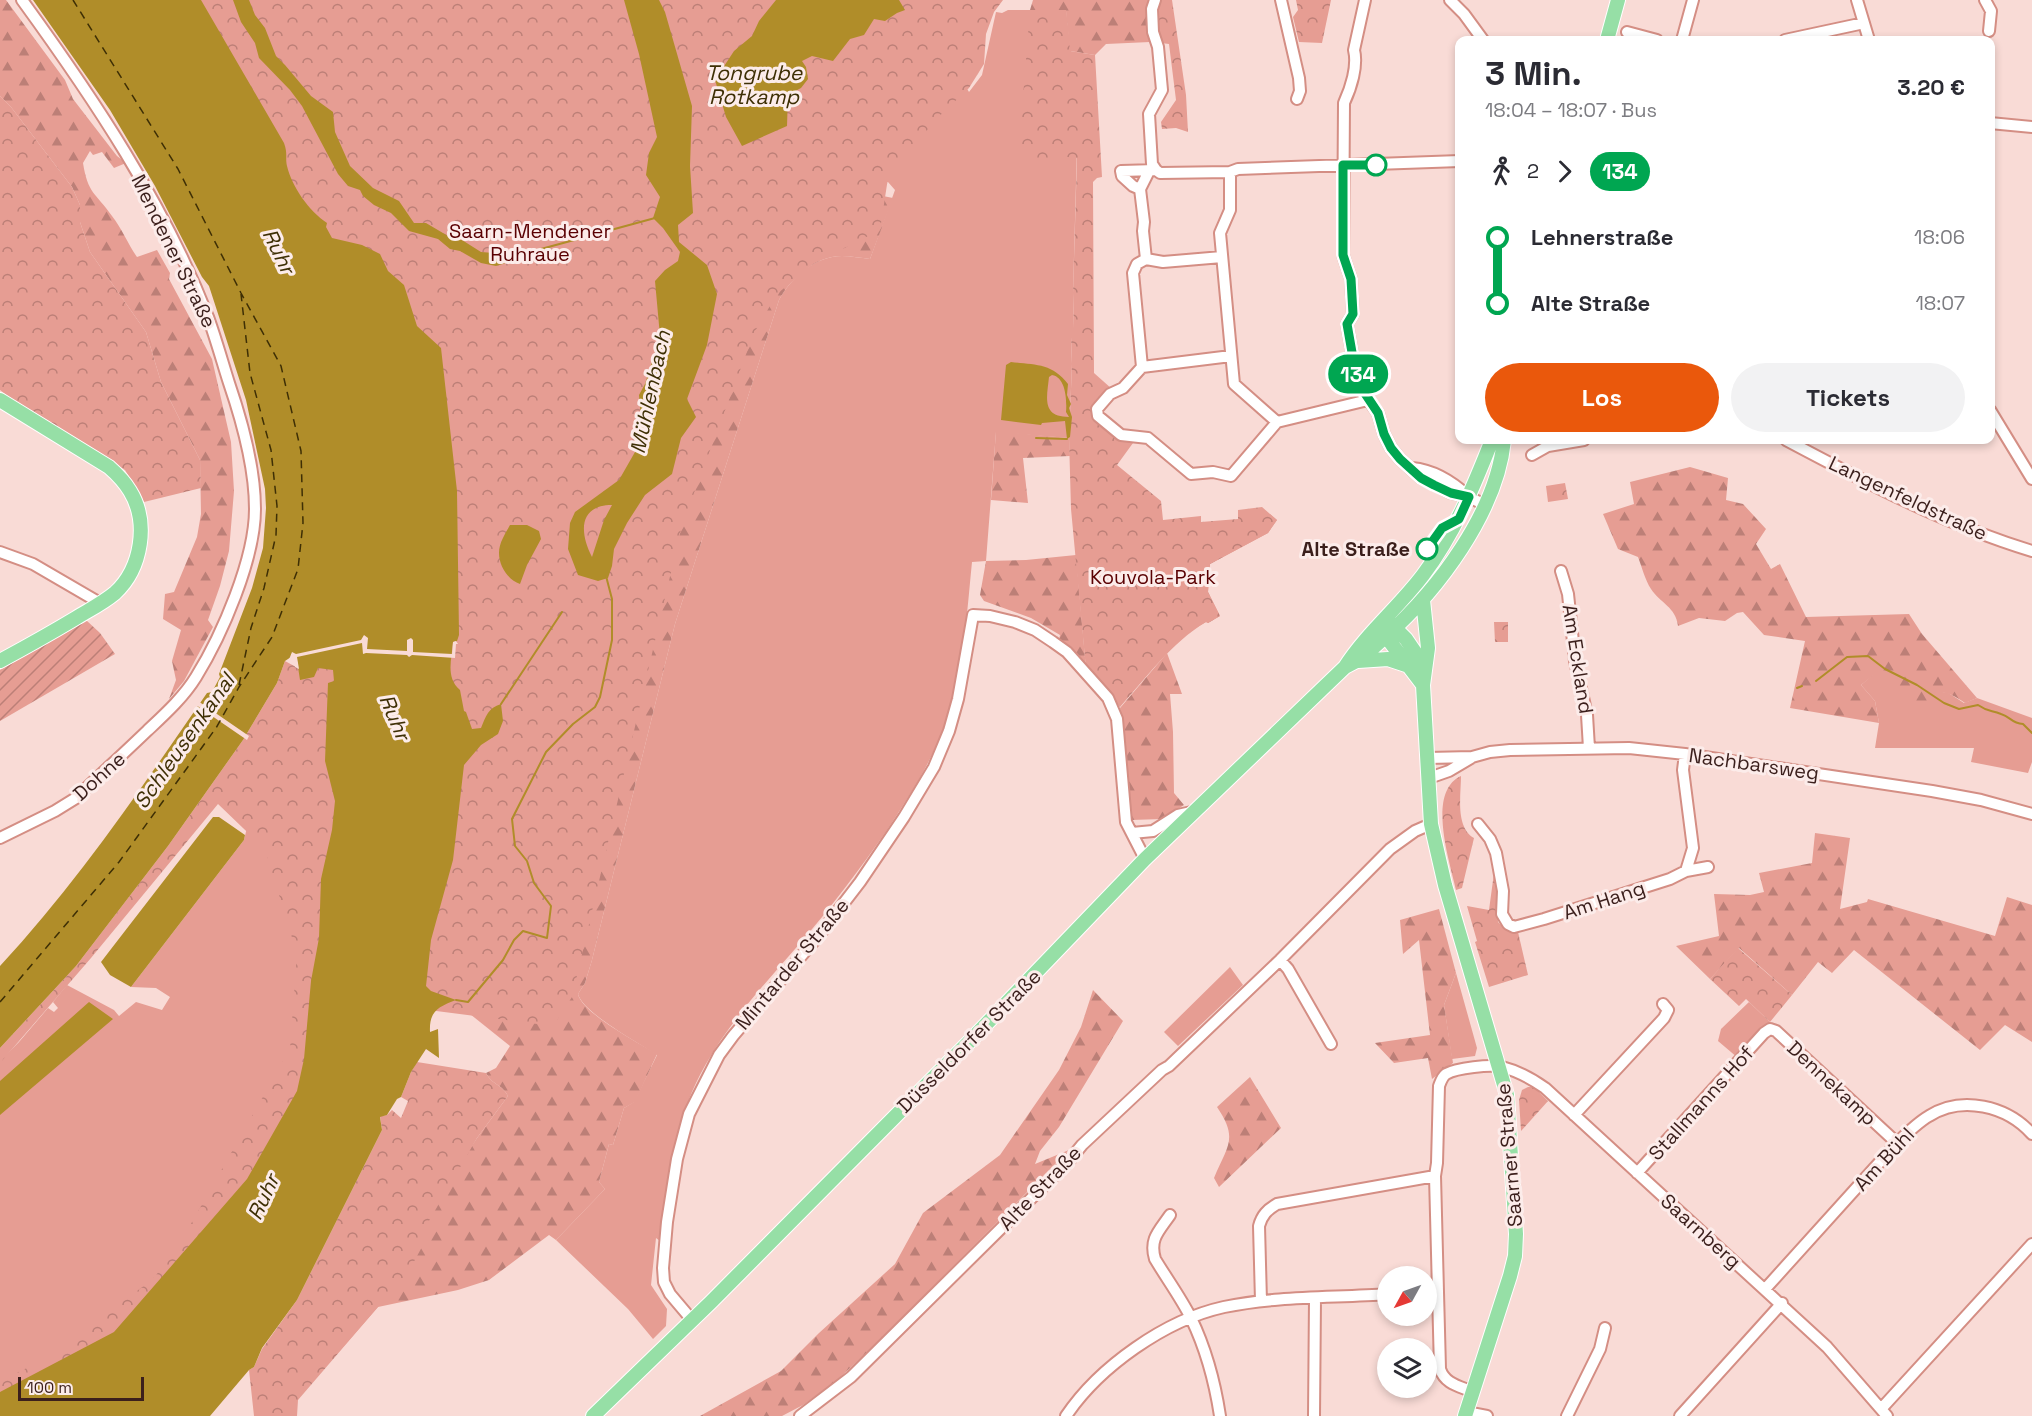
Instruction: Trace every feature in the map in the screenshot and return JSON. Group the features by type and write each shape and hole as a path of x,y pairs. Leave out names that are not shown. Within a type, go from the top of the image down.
{"main road":[{"path":"1608,36 1618,0"},
{"path":"0,661 100,603 122,584 134,564 140,547 140,520 131,493 122,479 109,467 1,403"},
{"path":"1386,627 1440,551 1469,497 1490,444"},
{"path":"1386,627 1423,600 1460,550 1485,505 1502,458 1504,444"},
{"path":"1423,600 1428,648 1423,685 1431,824"},
{"path":"1386,627 1423,685"},
{"path":"1386,627 1409,643 1425,667"},
{"name":"Düsseldorfer Straße","path":"1345,667 1358,661 1386,627"},
{"name":"Düsseldorfer Straße","path":"593,1416 968,1043 1145,859 1345,667 1359,645 1386,627"},
{"path":"1358,661 1388,659 1410,666"},
{"name":"Saarner Straße","path":"1431,824 1445,885 1500,1066 1507,1095 1510,1127 1516,1234 1515,1256 1466,1414"}],"street":[{"name":"Mendener Straße","path":"22,0 107,122 171,236 219,346 240,421 254,486 255,511 250,541 242,576 228,614 206,661 184,695"},
{"path":"1146,259 1140,189 1152,170 1149,114 1162,90 1158,47 1153,32 1152,9 1155,0"},
{"path":"1281,0 1299,78 1300,91 1297,99"},
{"path":"1365,0 1354,50 1356,57 1349,91 1344,103 1343,255 1351,279 1353,314 1347,324 1353,358 1368,400 1378,413 1391,448 1400,459 1412,468 1425,469 1456,484 1469,497 1485,505"},
{"path":"1450,0 1480,36"},
{"path":"1683,36 1693,0"},
{"path":"1857,0 1868,36"},
{"path":"1985,0 1991,11 1989,31"},
{"path":"1804,36 1864,23"},
{"path":"1627,32 1642,36"},
{"path":"1995,123 2032,127"},
{"path":"1140,189 1122,176 1122,171 1230,172 1238,169 1455,161"},
{"path":"1230,172 1230,210 1220,233 1234,384 1277,422"},
{"path":"1142,368 1133,273 1137,264 1146,259 1163,262 1222,257"},
{"path":"1231,356 1142,368 1123,388 1110,393 1097,409 1098,416 1121,435 1148,438 1191,474 1213,472 1231,476 1277,422 1368,400"},
{"path":"1995,419 2032,479"},
{"path":"1532,454 1548,446 1560,444"},
{"name":"Langenfeldstraße","path":"1794,444 1940,518 2032,551"},
{"path":"0,552 33,564 100,603"},
{"name":"Am Eckland","path":"1561,571 1568,594 1575,661 1587,715 1589,748"},
{"name":"Mintarder Straße","path":"692,1320 670,1294 664,1282 663,1268 667,1222 677,1159 689,1114 719,1055 820,934 860,882 929,776 950,731 973,615 990,616 1015,622 1044,636 1067,652 1107,698 1117,719 1126,822 1132,833"},
{"name":"Dohne","path":"0,838 76,798 184,695"},
{"name":"Nachbarsweg","path":"1428,758 1472,757 1510,750 1629,748 1685,754 1961,796 2032,814"},
{"path":"1685,754 1683,770 1694,848 1686,871"},
{"name":"Nachbarsweg","path":"1429,778 1449,771 1472,757"},
{"path":"1145,859 1132,833 1153,831 1178,815 1197,810"},
{"name":"Alte Straße","path":"800,1416 851,1377 1069,1161 1082,1145 1280,960 1390,849 1415,831 1431,824"},
{"name":"Am Hang","path":"1478,824 1490,839 1496,853 1503,891 1502,914 1504,920 1514,927 1670,879 1686,871 1708,867"},
{"path":"1280,960 1288,969 1331,1044"},
{"path":"1574,1115 1664,1018 1668,1010 1663,1004"},
{"name":"Dennekamp","path":"1764,1033 1770,1029 1776,1031 1897,1143"},
{"name":"Stallmanns Hof","path":"1637,1173 1764,1033"},
{"path":"1433,1266 1441,1079 1451,1072 1500,1066"},
{"name":"Saarnberg","path":"1500,1066 1527,1076 1545,1088 1782,1303 1843,1363 1884,1413"},
{"name":"Am Bühl","path":"1766,1288 1897,1143 1915,1125 1931,1114 1952,1106 1973,1105 1994,1108 2012,1117 2032,1134"},
{"path":"1261,1301 1258,1226 1262,1216 1269,1209 1277,1204 1435,1176"},
{"path":"1170,1215 1155,1236 1152,1248 1155,1259 1191,1318 1212,1378 1220,1416"},
{"path":"1884,1413 2032,1245"},
{"path":"1066,1416 1082,1394 1102,1373 1151,1338 1191,1318 1222,1307 1261,1301 1377,1295"},
{"path":"1314,1416 1315,1299"},
{"path":"1680,1416 1782,1303"},
{"path":"1436,1326 1442,1376 1448,1382 1473,1392"},
{"path":"1567,1416 1600,1349 1605,1328"},
{"path":"1466,1414 1486,1416"}],"green space":[{"path":"0,0 6,0 65,80 73,99 117,156 126,163 114,168 102,152 93,155 90,151 83,163 90,187 116,221 137,257 157,250 170,273 169,279 212,359 231,442 234,491 229,551 208,620 213,627 184,681 169,699 176,680 172,661 181,630 163,619 165,594 174,592 197,537 201,514 200,460 161,382 146,332 90,252 80,222 80,205 72,187 11,107 0,96"},
{"name":"Saarn-Mendener Ruhraue","path":"134,0 1003,0 994,12 986,34 984,64 969,88 931,124 913,154 888,178 880,230 813,264 777,294 754,333 682,525 572,997 553,1026 374,1003 100,1416 0,1416 0,1381 39,1362 152,1280 175,1252 290,1049 297,954 265,849 218,804 91,958 0,1063 0,1048 76,966 168,846 243,740 277,683 285,661 296,667 355,651"},
{"path":"659,0 718,0 692,19 722,126 743,154 824,122 839,120 880,97 903,79 931,48 929,30 915,18 919,3 917,0 972,0 946,28 963,82 969,92 982,75 996,12 1066,10 1078,110 1073,293 1076,337 1071,338 1069,438 996,432 986,561 972,562 962,652 947,718 928,763 887,830 824,914 731,1026 706,1063 696,1083 681,1121 668,1180 660,1241 656,1238 651,1285 667,1309 666,1326 653,1339 628,1309 556,1240 605,1189 599,1182 609,1144 613,1145 624,1108 634,1102 657,1055 600,1018 590,1010 578,994 585,983 592,960 675,624 779,300 797,276 813,264 842,256 870,259 895,190 888,182 767,208 765,212 879,191 847,228 796,254 778,270 768,264 727,273 717,266 715,248 728,230 720,207 698,103 692,106 665,12"},
{"path":"1033,0 1150,0 1147,26 1150,42 1106,44 1095,55 1070,51 1066,11 1030,10"},
{"path":"1161,0 1172,0 1186,95 1188,132 1176,128 1162,129 1161,122 1176,100 1169,44 1161,43 1157,32 1156,16"},
{"path":"1296,0 1331,0 1322,43 1299,42 1293,17 1298,10"},
{"name":"Kouvola-Park","path":"1030,10 1066,10 1070,51 1095,55 1102,177 1093,182 1094,373 1112,389 1095,417 1134,439 1117,465 1161,501 1163,520 1201,516 1201,522 1238,519 1238,510 1262,507 1277,520 1268,533 1210,564 1208,592 1220,616 1193,630 1182,640 1160,661 1120,707 1086,669 1071,509 1069,438 1071,337 1076,337 1073,293 1077,158 1058,156 1053,160 1018,159"},
{"path":"0,96 11,107 72,187 80,205 80,222 90,252 146,332 161,382 200,460 201,488 144,502 125,470 15,402 0,390"},
{"path":"883,196 893,198 870,259 842,256 813,264 797,276 779,300 675,624 592,960 585,983 578,994 582,1002 600,1019 657,1054 635,1102 624,1108 613,1145 609,1144 599,1182 605,1189 556,1240 549,1235 489,1280 458,1290 378,1307 330,1362 477,1138 508,1096 486,1073 496,1068 510,1046 460,1006 707,345"},
{"path":"996,431 1069,438 1070,456 1023,458 1028,503 991,500"},
{"path":"1690,467 1728,478 1726,500 1743,504 1766,529 1756,544 1771,569 1780,564 1806,617 1909,614 1922,634 1977,698 1965,703 1944,693 1936,696 1925,706 1906,703 1893,680 1875,674 1861,685 1875,701 1879,723 1790,708 1805,641 1764,635 1743,612 1725,621 1699,618 1678,626 1674,614 1649,585 1638,557 1618,549 1603,514 1634,504 1630,482"},
{"path":"1565,483 1568,499 1548,502 1546,486"},
{"path":"1270,514 1277,520 1268,533 1210,564 1208,592 1220,616 1189,632 1167,653 1165,592"},
{"path":"1076,555 1086,669 1059,640 1060,635 1031,618 984,601 980,595 986,561"},
{"path":"86,620 100,633 115,654 0,721 0,670"},
{"path":"1494,622 1508,622 1508,642 1495,642"},
{"path":"1167,653 1182,694 1170,694 1174,793 1184,805 1162,819 1131,820 1120,708"},
{"path":"1875,673 1939,693 1947,692 1964,703 1977,698 2032,718 2032,762 2028,773 1971,762 1974,748 1875,748 1879,723 1875,701 1861,685"},
{"path":"261,769 291,801 304,1059 247,1179 114,1332 0,1392 0,1061 48,1008 54,1012 58,1008 53,1002 67,985 114,1010 119,1016 136,1002 162,1010 170,997 156,988 131,987 244,840"},
{"path":"1461,776 1460,810 1464,826 1474,838 1462,888 1456,890 1446,846 1442,812 1450,784"},
{"path":"1815,833 1850,838 1840,909 1867,902 1868,899 1995,936 2007,897 2032,905 2032,1042 2005,1025 1980,1050 1854,950 1832,973 1818,962 1792,995 1739,948 1710,979 1676,946 1719,936 1714,894 1750,895 1764,892 1759,873 1812,863"},
{"path":"1494,873 1499,890 1498,922 1505,929 1518,932 1528,975 1489,987 1467,906 1489,910"},
{"path":"1439,909 1456,973 1444,1005 1453,1063 1432,1079 1428,1058 1394,1063 1375,1043 1430,1035 1419,940 1403,954 1400,920"},
{"path":"1738,948 1792,995 1770,1022 1746,999 1739,1006 1710,979"},
{"path":"1230,967 1243,985 1178,1046 1164,1032"},
{"path":"1456,973 1477,1048 1475,1056 1452,1059 1444,1005"},
{"path":"1093,990 1123,1021 1059,1127 1040,1151 1035,1164 1069,1150 881,1339 834,1383 803,1405 782,1416 700,1416 781,1371 895,1264 923,1213 1000,1155 1059,1070 1081,1027"},
{"path":"1749,1002 1770,1022 1738,1058 1718,1041 1721,1029"},
{"path":"417,1062 486,1073 508,1096 477,1138 422,1233 428,1236 405,1278 298,1400 297,1416 254,1416 249,1370 254,1367 262,1349 297,1300 382,1130 380,1116 387,1115 392,1110 401,1118 408,1101 401,1097"},
{"path":"1250,1077 1281,1128 1219,1187 1214,1178 1229,1142 1229,1135 1228,1127 1217,1107"},
{"path":"1534,1087 1548,1101 1521,1131 1519,1100 1522,1090"}],"water":[{"path":"33,0 201,0 284,143 289,174 302,198 327,223 326,227 332,238 362,245 380,254 388,271 404,285 417,326 441,348 457,491 459,635 457,641 453,642 452,679 460,690 464,711 472,729 481,728 490,710 501,704 503,721 498,734 481,745 464,765 453,860 431,940 426,986 431,991 456,1000 436,1011 431,1019 430,1032 438,1029 439,1058 426,1049 411,1072 401,1097 397,1099 387,1115 380,1117 382,1130 297,1300 262,1348 254,1367 210,1416 0,1416 0,1392 114,1332 247,1179 297,1091 304,1059 311,981 319,938 321,879 332,830 335,801 325,761 328,683 334,681 333,670 318,668 314,677 300,680 296,654 291,654 291,657 285,661 277,683 243,740 168,846 76,966 0,1048 0,966 83,867 134,799 207,693 212,692 220,677 219,674 252,588 263,548 266,508 265,489 246,400 209,286 202,277 155,186 110,110"},
{"path":"233,0 249,0 255,15 265,28 276,56 311,96 333,112 335,132 350,166 373,188 399,201 414,223 426,223 481,252 519,255 509,262 496,266 481,263 460,251 450,249 438,239 409,231 391,213 374,205 363,196 360,190 348,186 338,174 302,106 259,58 255,43 241,22"},
{"path":"624,0 659,0 665,12 692,106 690,166 693,213 678,225 679,242 707,265 717,294 707,345 687,399 696,417 681,438 672,474 645,495 614,549 608,578 598,581 578,575 568,549 570,523 575,512 619,480 635,452 641,421 639,395 645,384 660,336 655,281 678,261 680,252 653,218 660,197 646,175 649,153 657,137 639,54","holes":["612,505 604,520 592,557 585,538 585,522 593,510 601,506"]},
{"name":"Tongrube Rotkamp","path":"776,0 899,0 905,10 885,21 874,19 864,35 850,39 833,61 812,56 802,61 806,67 808,79 801,88 788,95 787,126 742,146 726,117 715,80 734,51 752,36 759,21"},
{"path":"1011,362 1042,366 1062,377 1068,384 1067,395 1071,404 1069,408 1072,417 1070,437 1067,439 1065,421 1042,423 1041,425 1001,420 1006,365","holes":["1052,375 1057,377 1065,390 1066,412 1069,417 1054,414 1048,404 1049,377"]},
{"path":"510,525 527,525 539,531 541,539 520,584 508,576 499,558 500,546"},
{"path":"213,817 219,817 245,835 244,840 131,987 110,975 101,962"},
{"path":"89,1002 113,1019 0,1115 0,1081"}],"pier":[{"path":"364,635 368,638 367,649 407,651 407,640 411,638 413,652 452,654 453,642 456,641 458,644 456,644 455,658 363,654 362,643 297,657 299,669 295,667 294,658 288,662 292,652 296,654 361,640"},
{"path":"198,701 249,736 247,740 196,705"}],"waterway":[{"path":"519,255 655,218"},
{"path":"1036,438 1067,439"},
{"name":"Mühlenbach","path":"456,1000 468,1002 503,960 514,940 523,931 547,938 551,906 534,883 527,861 515,846 512,819 546,752 573,724 595,707 600,697 612,640 612,599 606,576"},
{"path":"501,704 562,612"},
{"path":"1816,681 1847,657 1868,656 1885,669 1917,685 1944,703 1959,709 1978,705 2023,724 2032,733"},
{"path":"1797,688 1802,686"}],"ferry route":[{"path":"0,1002 119,862 216,728 239,687 272,637 298,569 303,523 301,451 281,366 178,169 73,0"},
{"path":"239,685 251,628 264,588 276,535 277,506 271,450 250,373 241,294"}],"bus line":[{"name":"134","path":"1376,165 1343,165 1343,255 1351,279 1353,314 1347,324 1353,358 1364,392 1378,413 1391,448 1421,478 1451,493 1469,497 1459,519 1442,528 1427,549"}],"place":[{"name":"Alte Straße","path":"1427,549"}],"water label":[{"name":"Ruhr","path":"279,251"},
{"name":"Ruhr","path":"395,717"},
{"name":"Schleusenkanal","path":"184,741"},
{"name":"Ruhr","path":"263,1197"}]}
